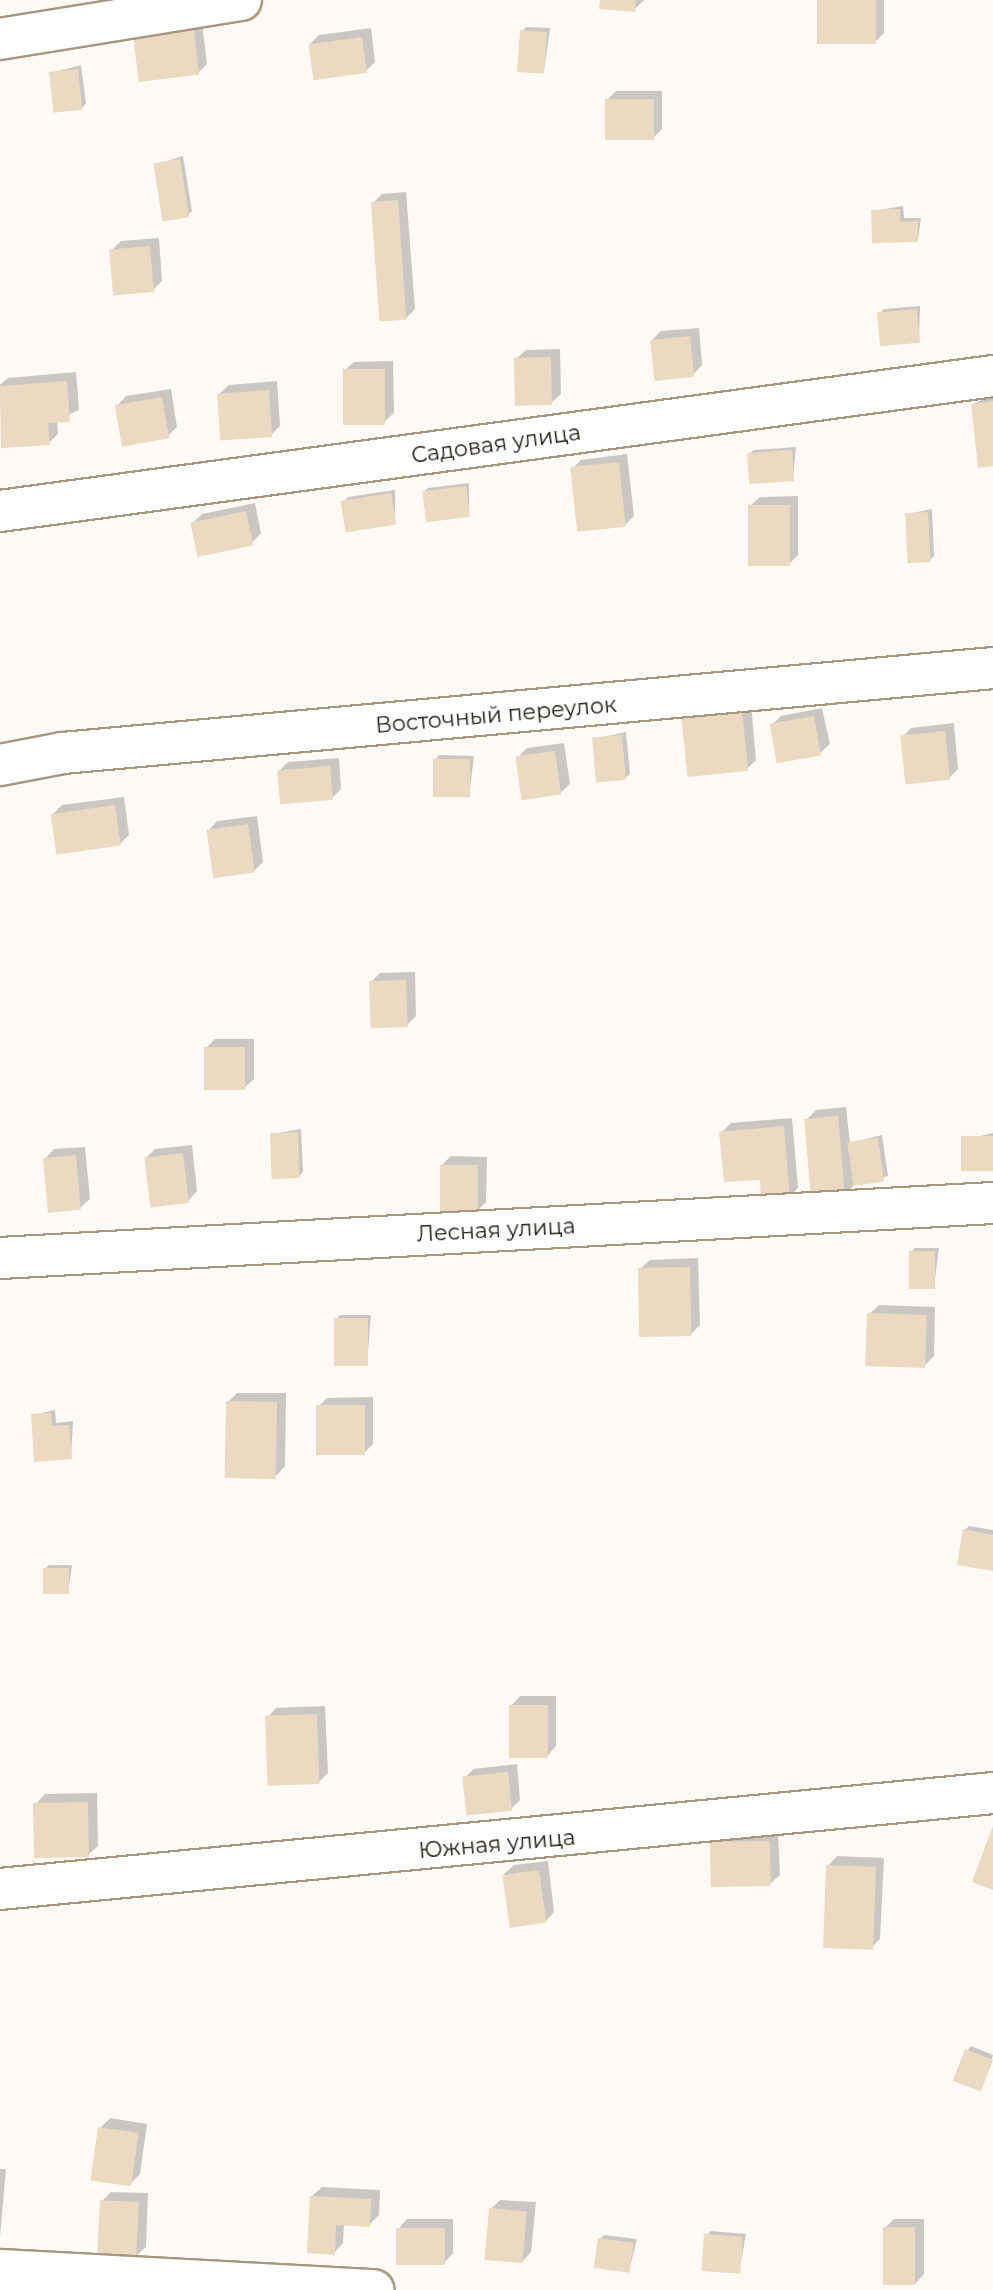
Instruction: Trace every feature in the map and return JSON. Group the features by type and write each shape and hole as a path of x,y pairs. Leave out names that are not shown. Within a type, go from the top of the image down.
{"street":[{"path":"0,39 241,0"},
{"name":"Садовая улица","path":"0,511 993,376"},
{"name":"Восточный переулок","path":"0,765 63,753 993,668"},
{"name":"Лесная улица","path":"0,1258 993,1203"},
{"name":"Южная улица","path":"0,1889 993,1793"},
{"path":"0,2270 373,2290"}],"building":[{"path":"600,0 636,0 635,12 599,9"},
{"path":"817,0 876,0 876,44 817,44"},
{"path":"193,23 199,75 139,82 132,30"},
{"path":"520,30 547,32 544,74 517,72"},
{"path":"362,37 367,73 314,80 309,45"},
{"path":"78,69 82,110 53,113 49,72"},
{"path":"605,99 654,99 654,140 605,140"},
{"path":"180,159 189,217 163,221 153,163"},
{"path":"398,200 406,320 379,322 371,202"},
{"path":"900,209 900,222 918,221 918,242 872,243 871,210"},
{"path":"150,246 154,292 113,295 109,250"},
{"path":"917,309 920,343 880,346 877,312"},
{"path":"690,336 694,377 655,381 650,340"},
{"path":"551,357 552,405 515,406 514,358"},
{"path":"343,369 385,369 385,425 343,425"},
{"path":"67,381 70,422 48,423 50,445 1,448 0,386"},
{"path":"269,390 272,437 220,441 217,394"},
{"path":"162,397 169,438 122,447 115,405"},
{"path":"993,401 993,466 978,468 971,404"},
{"path":"792,450 794,481 749,484 747,453"},
{"path":"619,462 626,527 577,532 570,467"},
{"path":"466,486 470,517 426,522 422,491"},
{"path":"391,493 396,525 346,533 341,501"},
{"path":"748,505 790,505 790,566 748,566"},
{"path":"246,511 253,545 198,557 190,523"},
{"path":"928,512 931,562 908,563 905,513"},
{"path":"742,711 748,771 688,777 681,717"},
{"path":"814,716 821,755 777,763 770,724"},
{"path":"945,731 950,780 905,784 900,736"},
{"path":"622,735 626,780 596,782 592,738"},
{"path":"555,751 561,795 522,800 515,757"},
{"path":"433,759 470,759 470,797 433,797"},
{"path":"330,766 333,800 280,804 277,771"},
{"path":"115,805 121,846 56,855 51,814"},
{"path":"248,824 255,873 213,878 206,830"},
{"path":"406,980 408,1027 371,1028 369,981"},
{"path":"204,1047 245,1047 245,1090 204,1090"},
{"path":"838,1116 845,1198 811,1201 804,1119"},
{"path":"784,1126 790,1199 761,1201 760,1180 724,1182 719,1132"},
{"path":"298,1132 300,1178 272,1179 270,1133"},
{"path":"961,1136 993,1136 993,1171 961,1171"},
{"path":"878,1138 884,1182 853,1186 847,1142"},
{"path":"183,1153 189,1203 150,1207 144,1158"},
{"path":"76,1155 81,1210 48,1213 43,1158"},
{"path":"440,1165 478,1165 478,1213 440,1213"},
{"path":"909,1251 935,1251 935,1289 909,1289"},
{"path":"690,1267 691,1336 639,1337 638,1268"},
{"path":"867,1313 927,1315 925,1368 865,1366"},
{"path":"334,1318 368,1318 368,1366 334,1366"},
{"path":"226,1401 277,1402 276,1479 225,1478"},
{"path":"316,1405 365,1405 365,1455 316,1455"},
{"path":"51,1413 52,1426 69,1425 72,1459 34,1462 31,1414"},
{"path":"963,1529 993,1535 993,1571 957,1565"},
{"path":"43,1568 69,1568 69,1594 43,1594"},
{"path":"509,1705 548,1705 548,1758 509,1758"},
{"path":"317,1714 319,1784 267,1786 265,1716"},
{"path":"508,1772 512,1811 466,1816 462,1777"},
{"path":"88,1802 89,1857 34,1858 33,1803"},
{"path":"993,1826 993,1890 972,1882"},
{"path":"770,1841 771,1886 711,1887 710,1842"},
{"path":"826,1865 876,1867 873,1950 823,1948"},
{"path":"539,1870 546,1922 510,1928 502,1875"},
{"path":"965,2049 993,2060 981,2091 953,2081"},
{"path":"98,2127 139,2133 131,2186 90,2180"},
{"path":"310,2196 371,2199 370,2227 336,2225 335,2255 307,2253"},
{"path":"100,2200 139,2202 136,2259 97,2257"},
{"path":"489,2208 527,2211 522,2263 484,2260"},
{"path":"883,2227 915,2227 915,2285 883,2285"},
{"path":"396,2228 445,2228 445,2265 396,2265"},
{"path":"704,2234 743,2237 740,2274 701,2271"},
{"path":"598,2238 634,2243 629,2273 594,2268"}]}
